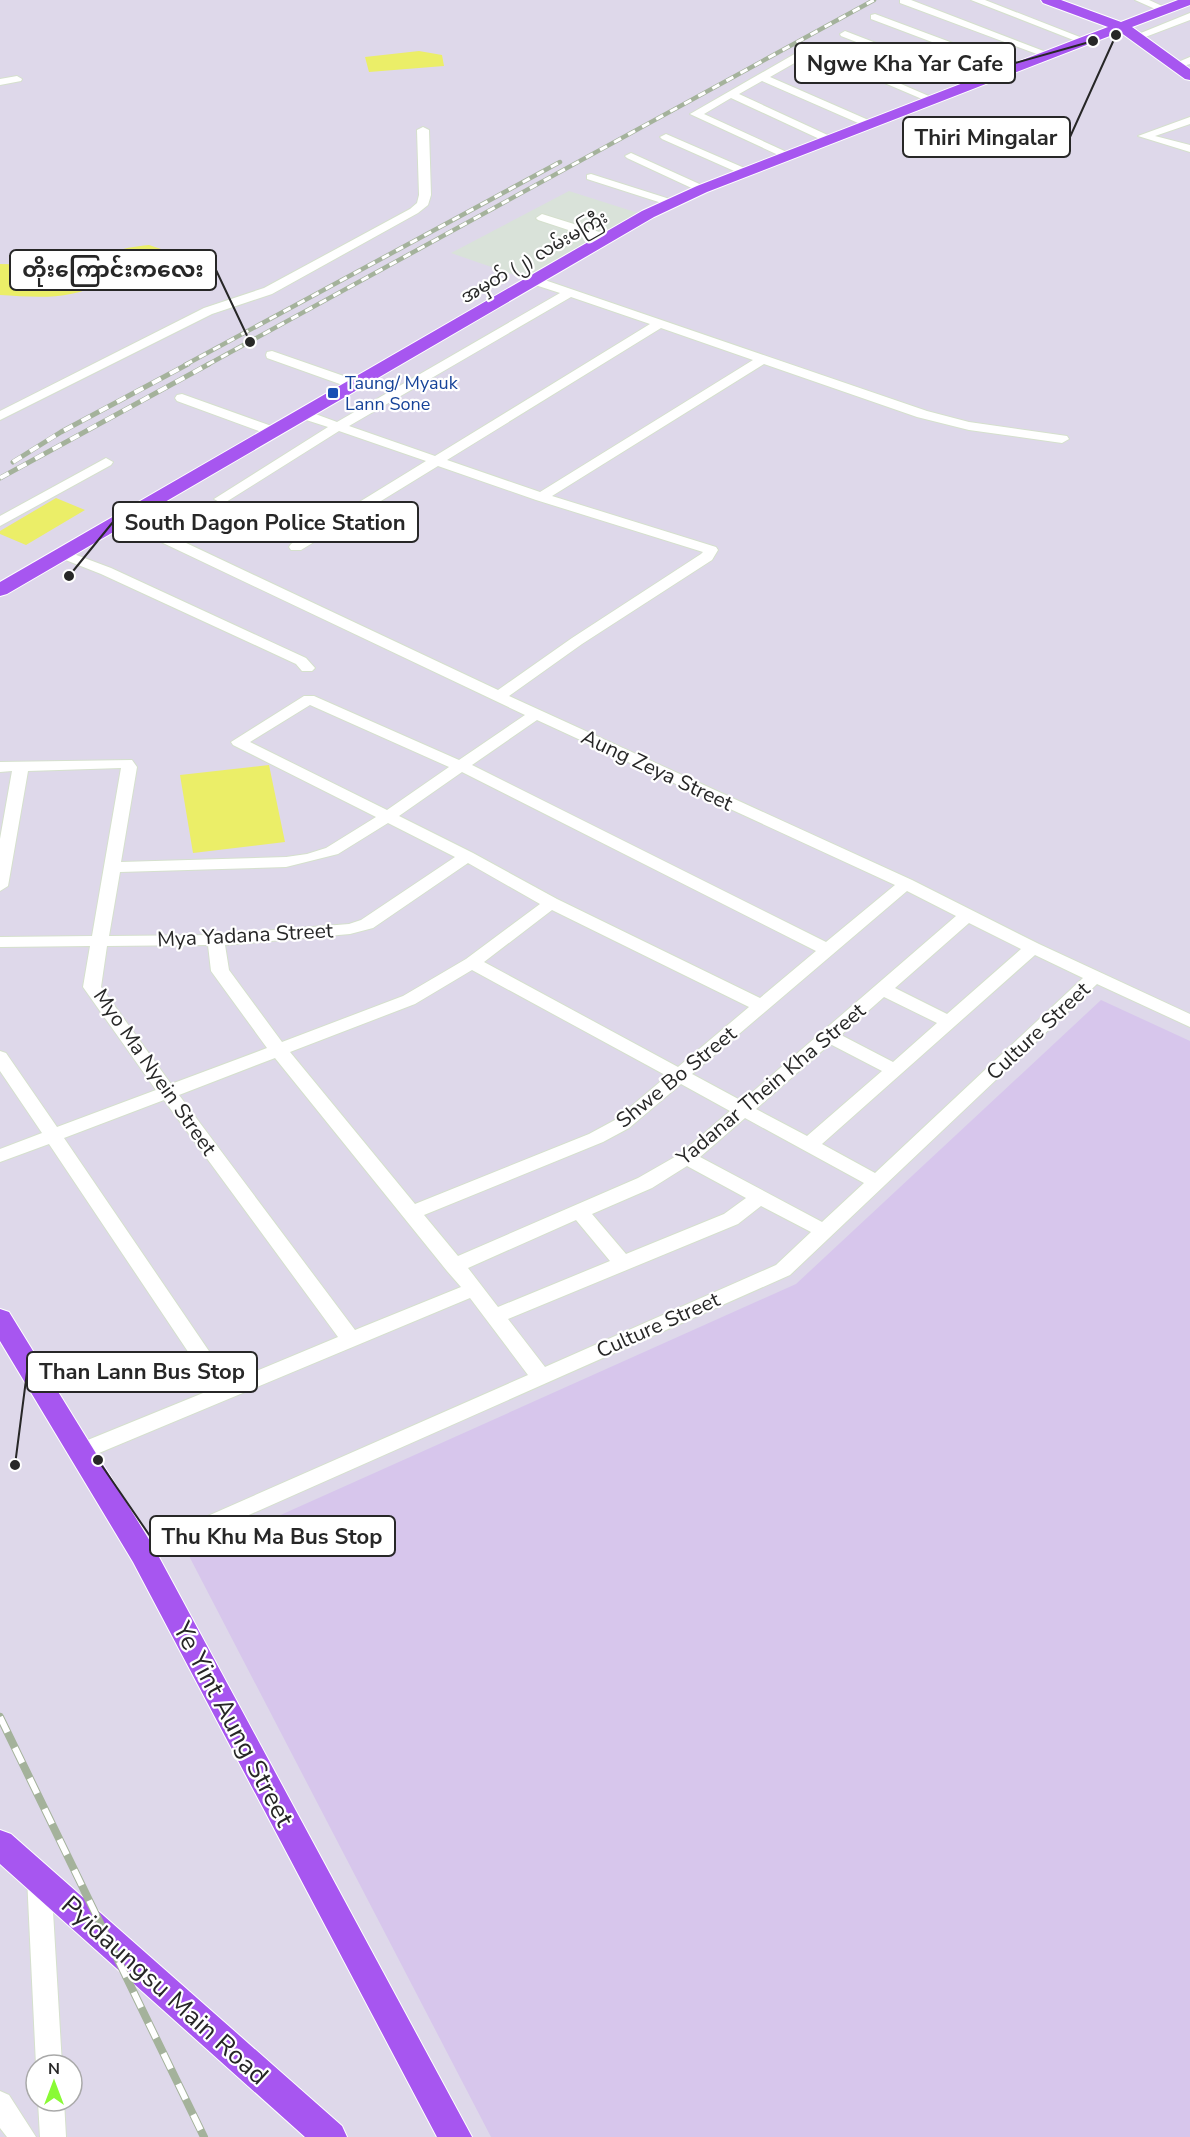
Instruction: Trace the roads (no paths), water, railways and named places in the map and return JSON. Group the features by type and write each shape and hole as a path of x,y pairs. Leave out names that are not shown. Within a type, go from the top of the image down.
{"main road":[{"name":"အမှတ် (၂) လမ်းမကြီး","path":"0,590 305,415 604,238 672,203 745,172 1190,0"},
{"path":"1058,1 1122,27 1190,76"},
{"name":"Ye Yint Aung Street","path":"0,1319 143,1554 455,2137"},
{"name":"Pyidaungsu Main Road","path":"1,1846 39,1877 330,2137"}],"street":[{"path":"976,0 1085,41"},
{"path":"1140,0 1166,10"},
{"path":"1013,69 875,17 897,5 1049,55"},
{"path":"1136,37 1190,16"},
{"path":"845,34 973,84"},
{"path":"787,156 696,115 802,54 820,52 933,100"},
{"path":"1176,65 1190,60"},
{"path":"762,77 869,124"},
{"path":"0,82 17,79"},
{"path":"733,95 830,140"},
{"path":"1190,120 1144,136 1190,149"},
{"path":"0,416 208,311 268,291 414,211 422,205 425,195 423,130"},
{"path":"666,137 745,172"},
{"path":"631,156 702,189"},
{"path":"591,177 672,203"},
{"path":"542,218 604,238"},
{"path":"533,280 922,414 969,426 1062,439"},
{"path":"221,499 339,426 569,293"},
{"path":"296,547 659,324"},
{"path":"272,355 356,385"},
{"path":"541,496 763,359"},
{"path":"182,398 275,432"},
{"path":"305,415 541,496 711,550 711,553 577,641 499,696"},
{"path":"0,522 106,462"},
{"name":"Aung Zeya Street","path":"124,519 536,714 906,884 1094,977 1190,1021"},
{"path":"63,554 106,571 301,661 307,668"},
{"path":"761,1006 551,903 467,856 239,742 309,699 461,766 828,950"},
{"path":"111,867 286,862 332,851 388,816 536,714"},
{"name":"Myo Ma Nyein Street","path":"21,766 126,763 129,766 92,987 351,1340"},
{"path":"0,767 21,766 0,886"},
{"name":"Mya Yadana Street","path":"0,942 216,940 361,927 467,856"},
{"name":"Shwe Bo Street","path":"412,1214 596,1138 622,1124 906,884"},
{"path":"0,1156 409,1000 472,963 551,903"},
{"name":"Yadanar Thein Kha Street","path":"454,1266 645,1183 687,1158 968,915"},
{"path":"216,940 220,971 279,1051 474,1289 541,1377"},
{"path":"809,1145 1034,948"},
{"path":"472,963 877,1182"},
{"name":"Culture Street","path":"143,1554 783,1269 1094,977"},
{"path":"883,989 949,1022"},
{"path":"829,1036 894,1070"},
{"path":"0,1057 226,1392"},
{"path":"687,1158 824,1231"},
{"path":"495,1316 731,1219 760,1197"},
{"path":"579,1212 623,1263"},
{"path":"80,1452 474,1289"},
{"path":"39,1877 48,2053"},
{"path":"0,2103 7,2117 23,2137"},
{"path":"52,2113 53,2137"}],"railway":[{"path":"207,365 874,0"},
{"path":"185,365 560,162"},
{"path":"13,462 61,432 188,364"},
{"path":"0,478 209,364"},
{"path":"0,1717 204,2137"}],"place":[{"name":"Thiri Mingalar","path":"1116,35"},
{"name":"Ngwe Kha Yar Cafe","path":"1093,41"},
{"name":"တိုးကြောင်းကလေး","path":"250,342"},
{"name":"Taung/ Myauk Lann Sone","path":"333,393"},
{"name":"South Dagon Police Station","path":"69,576"},
{"name":"Thu Khu Ma Bus Stop","path":"98,1460"},
{"name":"Than Lann Bus Stop","path":"15,1465"}]}
